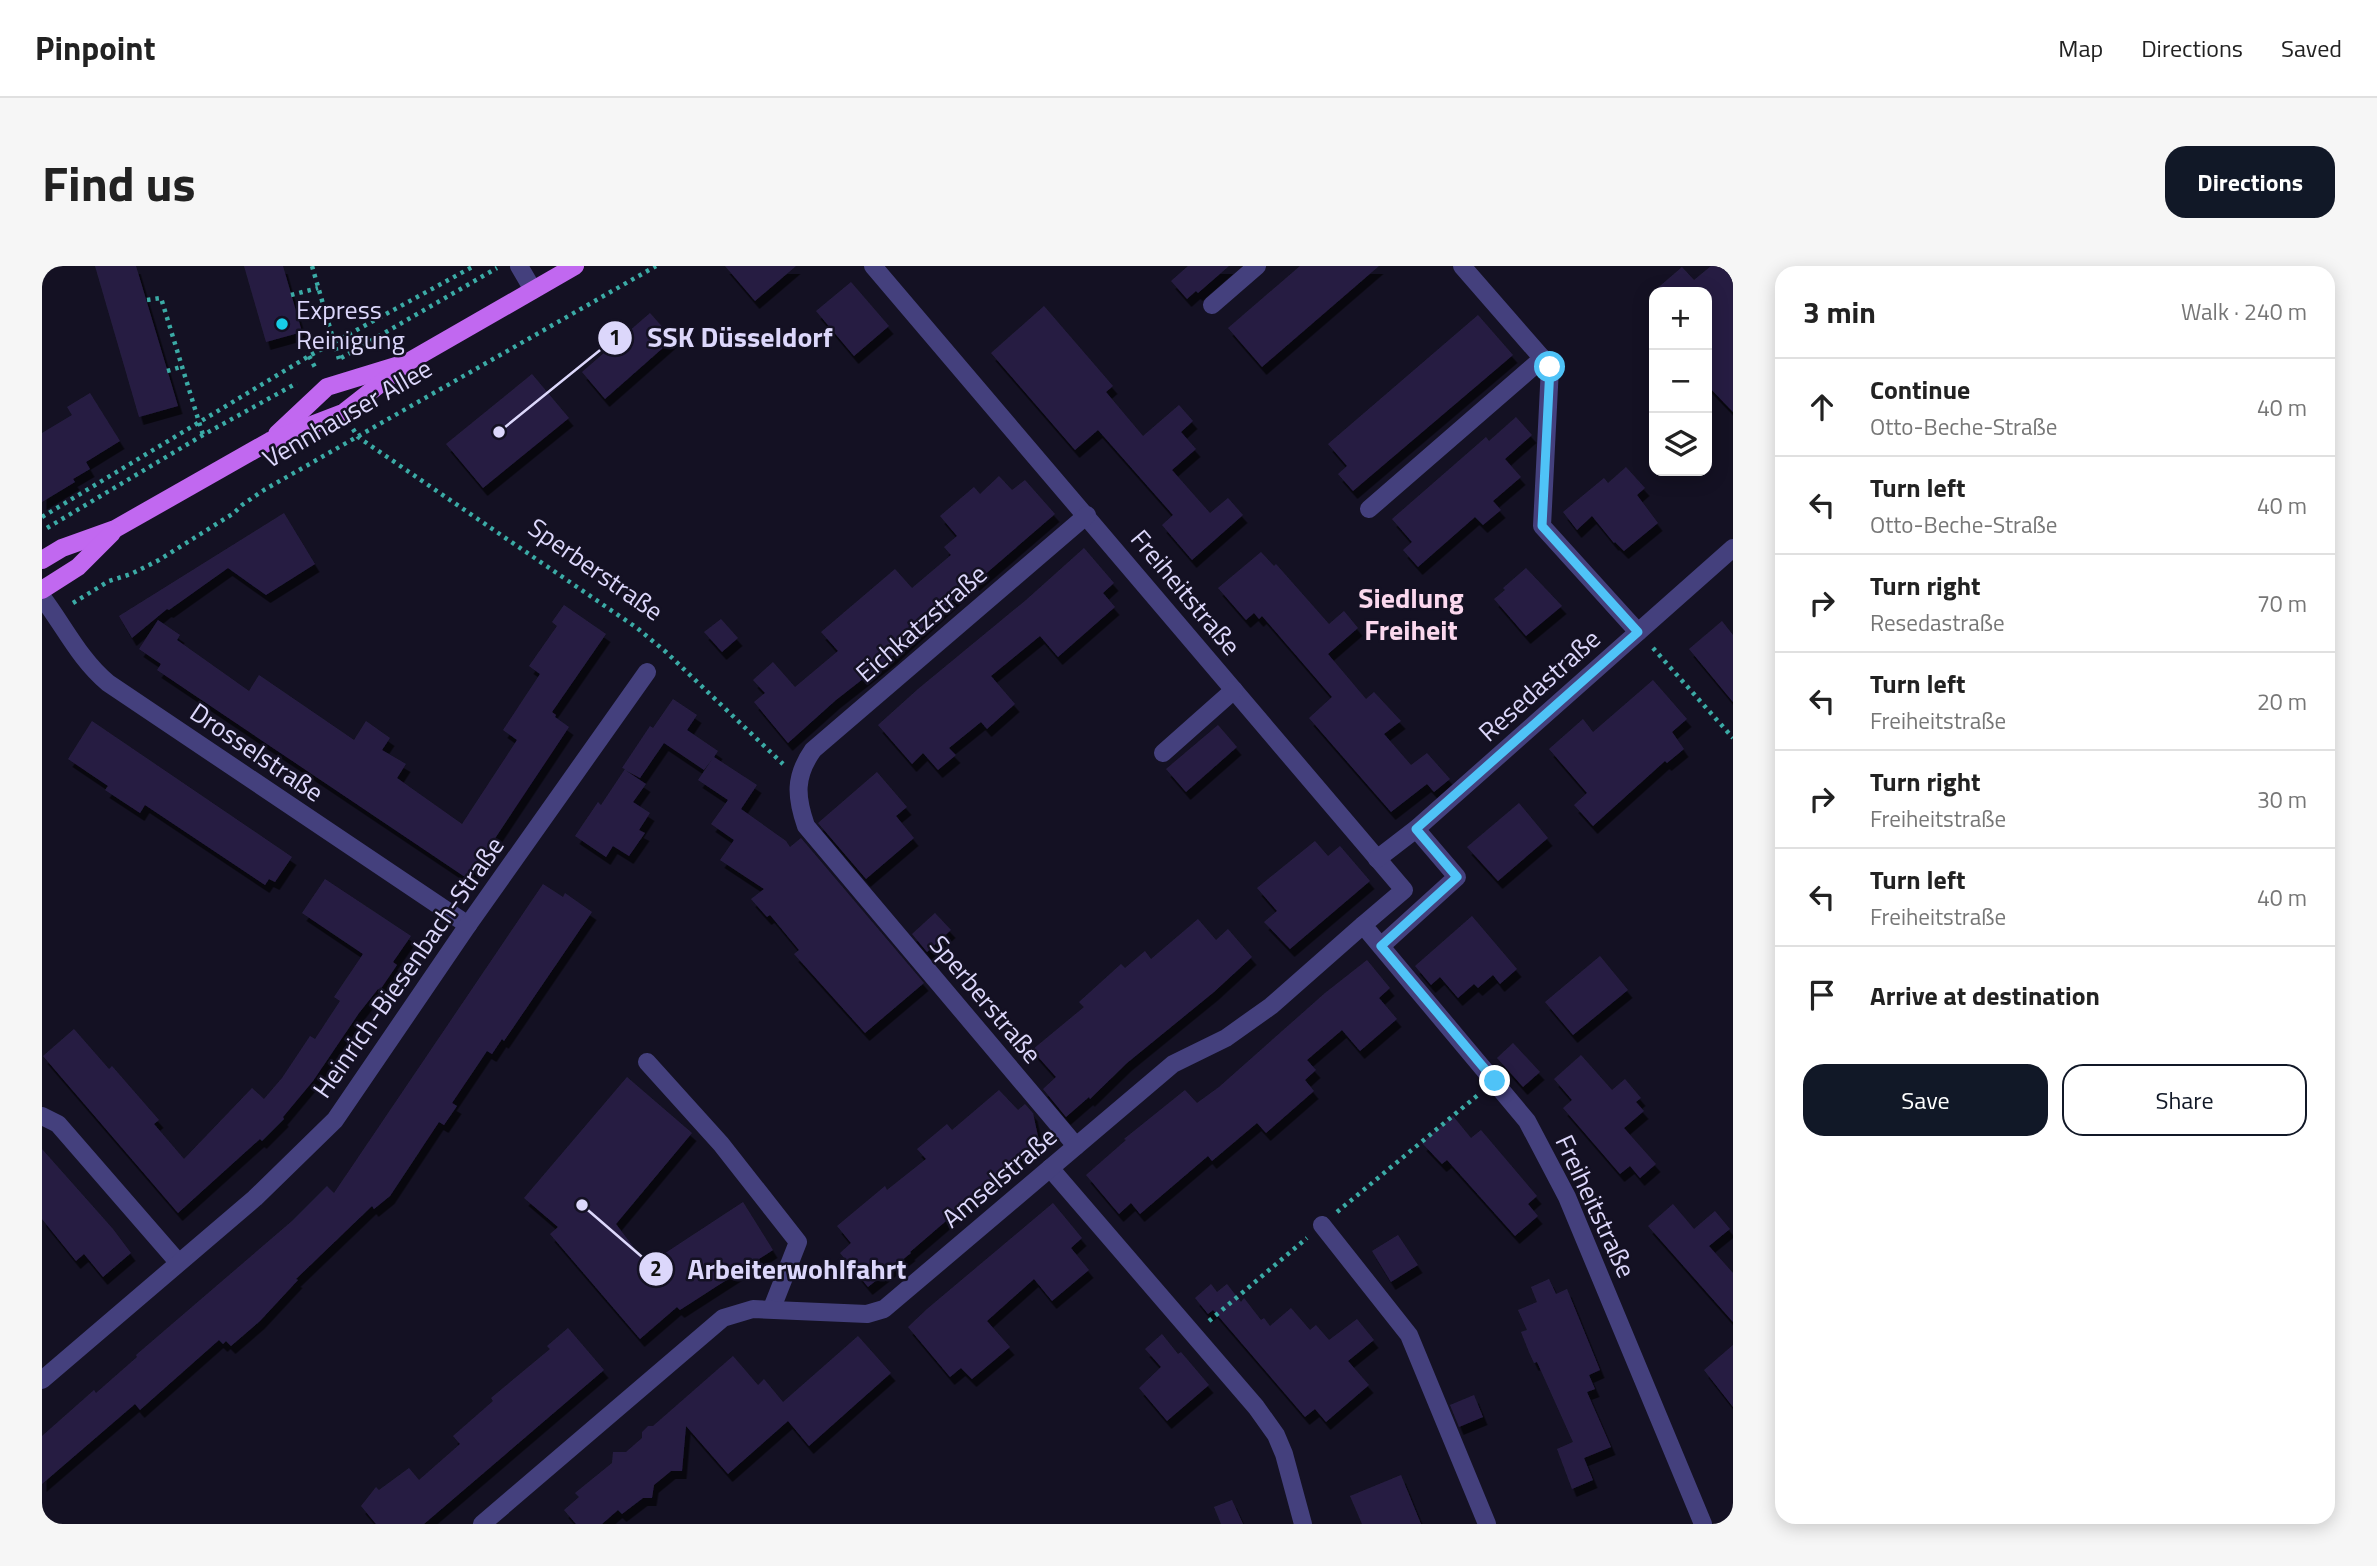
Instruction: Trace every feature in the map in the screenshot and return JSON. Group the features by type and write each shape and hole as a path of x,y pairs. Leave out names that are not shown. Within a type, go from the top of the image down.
{"main road":[{"name":"Vennhauser Allee","path":"42,560 62,548 115,529 270,441 343,413 408,362 575,266"},
{"name":"Vennhauser Allee","path":"270,441 327,387 408,362"},
{"name":"Vennhauser Allee","path":"42,590 78,567 115,529"}],"street":[{"path":"519,266 533,290"},
{"name":"Freiheitstraße","path":"873,266 1404,890 1363,925 1527,1121 1567,1197 1703,1524"},
{"path":"1212,305 1257,266"},
{"path":"1462,266 1550,367 1542,526 1638,632"},
{"path":"1369,509 1543,358"},
{"name":"Eichkatzstraße","path":"800,779 813,750 1087,515"},
{"name":"Resedastraße","path":"1377,859 1416,829 1733,548"},
{"name":"Drosselstraße","path":"42,597 87,663 108,683 468,925"},
{"name":"Heinrich-Biesenbach-Straße","path":"42,1380 255,1198 335,1120 468,925 647,672"},
{"path":"1163,753 1234,690"},
{"name":"Sperberstraße","path":"800,779 797,799 806,825 1076,1146"},
{"path":"1381,946 1457,877 1416,829"},
{"name":"Amselstraße","path":"482,1524 723,1318 754,1308 867,1314 884,1309 1173,1064 1226,1038 1271,1006 1363,925"},
{"path":"648,1062 721,1144 798,1242 772,1308"},
{"path":"42,1116 58,1124 178,1262"},
{"path":"1050,1168 1256,1407 1276,1435 1284,1454 1303,1524"},
{"path":"1322,1226 1409,1335 1487,1524"}],"path":[{"path":"312,266 339,359"},
{"path":"42,517 334,342 474,266"},
{"name":"Vennhauser Allee","path":"42,531 203,435 501,266"},
{"name":"Vennhauser Allee","path":"66,607 109,581 131,574 164,557 234,513 264,490 656,266"},
{"path":"291,295 318,288"},
{"path":"146,300 161,298 203,435"},
{"path":"167,371 181,367"},
{"name":"Sperberstraße","path":"358,437 637,628 666,652 786,767"},
{"path":"1638,632 1733,738"},
{"path":"1194,1334 1495,1081"}],"building":[{"path":"95,266 136,266 178,406 139,417"},
{"path":"244,266 283,266 302,332 266,342"},
{"path":"725,266 796,266 755,301"},
{"path":"1188,266 1229,266 1187,299 1171,281"},
{"path":"1300,266 1379,266 1262,367 1228,328"},
{"path":"1711,266 1726,266 1733,274 1733,412 1712,390 1712,287 1659,287 1682,267 1694,280"},
{"path":"851,282 889,326 854,356 816,311"},
{"path":"1044,306 1113,386 1106,392 1143,436 1179,405 1193,421 1181,432 1196,449 1172,470 1210,513 1228,498 1243,515 1192,560 1162,525 1173,515 1098,430 1075,450 991,353"},
{"path":"650,313 673,339 605,399 582,372"},
{"path":"1478,315 1513,355 1353,491 1338,474 1347,466 1328,444"},
{"path":"532,374 569,418 483,488 446,444"},
{"path":"90,393 120,441 86,462 90,469 73,479 75,482 42,502 42,433 72,415 67,407"},
{"path":"1516,417 1532,435 1505,459 1521,477 1493,501 1501,510 1483,525 1475,517 1418,567 1403,550 1412,542 1392,519 1486,437 1489,441"},
{"path":"1626,467 1645,488 1637,495 1658,523 1624,551 1592,516 1577,530 1563,512 1604,478 1608,483"},
{"path":"999,476 1012,490 1025,480 1055,514 975,583 973,581 891,657 836,700 788,743 754,702 765,693 753,680 773,662 795,687 838,651 821,632 895,569 912,588 951,555 944,547 957,536 940,516 974,487 980,494"},
{"path":"284,513 315,564 266,595 228,568 167,609 132,638 119,616"},
{"path":"1084,548 1114,583 1103,593 1115,607 1058,657 1040,636 991,676 1015,704 987,729 981,722 949,748 956,755 938,770 923,753 912,764 878,725"},
{"path":"1261,552 1274,566 1276,564 1329,624 1344,611 1358,628 1328,654 1366,699 1374,692 1401,721 1384,734 1411,765 1427,753 1450,779 1434,792 1427,784 1391,812 1309,718 1332,697 1262,616 1259,619 1254,613 1246,620 1218,588"},
{"path":"1526,568 1562,606 1526,636 1494,599"},
{"path":"564,605 606,634 552,712 569,727 468,879 157,670 161,664 139,649 158,620 180,635 177,640 249,691 259,675 354,740 366,721 390,738 382,750 406,764 397,778 462,824 517,740 503,730 540,674 529,666 557,626 552,622"},
{"path":"721,619 738,638 722,652 704,632"},
{"path":"1722,621 1733,635 1733,702 1689,649"},
{"path":"1653,680 1687,719 1672,732 1684,749 1667,763 1665,761 1593,826 1574,805 1587,793 1549,749 1583,719 1593,732"},
{"path":"673,699 697,715 687,730 718,751 714,757 757,785 741,809 786,841 790,847 801,838 924,983 865,1033 794,954 799,950 770,915 767,917 751,899 764,889 720,860 734,840 711,824 728,800 698,780 713,758 704,770 664,743 640,778 625,770 646,784 633,802 650,813 639,830 645,833 629,856 613,846 606,857 575,836 598,802 601,805 650,726 653,728"},
{"path":"92,721 292,857 275,882 269,879 265,885 145,805 140,813 105,790 108,786 68,759"},
{"path":"1218,725 1237,747 1186,792 1166,769"},
{"path":"877,772 907,807 896,816 914,838 866,879 818,823"},
{"path":"1519,803 1548,838 1498,881 1467,847"},
{"path":"1315,841 1328,856 1340,846 1370,881 1290,949 1264,922 1277,911 1257,888"},
{"path":"325,879 411,936 393,962 397,965 380,990 378,989 359,1013 284,1119 178,1213 43,1056 74,1029 109,1069 112,1066 159,1120 154,1124 184,1159 252,1088 264,1099 282,1078 310,1036 315,1039 340,1001 334,997 363,954 302,913"},
{"path":"543,884 563,897 565,893 592,912 504,1041 502,1039 492,1054 487,1051 452,1103 457,1106 444,1125 439,1122 390,1196 374,1209 372,1206 296,1279 298,1280 260,1321 231,1346 226,1341 223,1344 219,1340 140,1410 135,1404 42,1484 42,1436 94,1390 96,1393 137,1357 136,1355 292,1221 327,1186 334,1193"},
{"path":"935,913 951,930 927,952 912,934"},
{"path":"1472,916 1517,969 1500,984 1493,975 1478,988 1474,984 1458,998 1440,977 1431,985 1415,966"},
{"path":"1198,919 1216,940 1228,929 1252,957 1066,1117 1043,1089 1056,1077 1032,1050 1084,1007 1079,1002 1121,964 1125,968 1145,951 1151,959"},
{"path":"1600,956 1628,990 1573,1035 1545,1002"},
{"path":"1367,960 1390,988 1379,998 1397,1019 1360,1051 1342,1030 1307,1060 1316,1070 1305,1080 1314,1091 1266,1133 1257,1123 1212,1161 1208,1156 1140,1214 1131,1203 1119,1214 1086,1175 1126,1140 1124,1139 1185,1090 1197,1103 1219,1087 1325,993"},
{"path":"1513,1043 1540,1072 1523,1087 1497,1058"},
{"path":"1581,1055 1612,1090 1625,1079 1641,1098 1636,1102 1644,1111 1624,1128 1656,1164 1640,1178 1630,1166 1620,1174 1563,1108 1572,1100 1554,1079"},
{"path":"627,1077 692,1133 616,1224 647,1265 743,1202 773,1250 680,1310 677,1307 640,1339 550,1234 558,1227 524,1198"},
{"path":"999,1090 1018,1110 1025,1104 1033,1113 1039,1141 868,1287 840,1253 851,1243 837,1226 885,1186 887,1190 926,1159 917,1149 947,1124 952,1130"},
{"path":"1453,1116 1471,1138 1481,1130 1537,1196 1528,1204 1538,1216 1515,1236 1447,1160 1442,1164 1422,1143"},
{"path":"42,1149 131,1253 103,1277 84,1254 76,1261 42,1219"},
{"path":"1053,1203 1082,1238 1071,1248 1089,1270 1052,1301 1034,1279 987,1321 1010,1347 972,1379 961,1368 950,1377 908,1327"},
{"path":"1673,1204 1694,1229 1715,1211 1730,1229 1709,1246 1733,1273 1733,1322 1648,1226"},
{"path":"1398,1235 1418,1265 1391,1282 1372,1251"},
{"path":"1549,1279 1556,1294 1567,1289 1600,1370 1589,1375 1595,1389 1587,1392 1611,1447 1584,1458 1593,1480 1572,1489 1557,1449 1573,1442 1537,1362 1534,1363 1529,1352 1521,1332 1527,1330 1518,1310 1537,1302 1531,1287"},
{"path":"1211,1284 1217,1292 1227,1284 1241,1302 1244,1298 1261,1320 1264,1318 1270,1326 1291,1308 1310,1330 1316,1325 1329,1340 1357,1319 1374,1340 1348,1361 1369,1385 1326,1422 1315,1409 1305,1417 1213,1310 1208,1314 1195,1298"},
{"path":"568,1328 604,1370 424,1524 376,1524 361,1506 376,1487 379,1490 409,1468 419,1480 460,1444 453,1436 493,1401 491,1398 550,1349 547,1346"},
{"path":"1162,1334 1209,1385 1167,1421 1139,1388 1161,1367 1145,1349"},
{"path":"858,1336 891,1373 809,1446 788,1421 728,1474 686,1426 682,1471 671,1471 654,1485 652,1498 643,1498 622,1514 618,1510 602,1524 576,1524 564,1510 579,1497 575,1493 612,1463 613,1452 626,1452 642,1438 642,1432 648,1426 653,1426 733,1356 758,1385 764,1379 783,1402"},
{"path":"1733,1345 1733,1407 1704,1370"},
{"path":"1474,1395 1483,1417 1459,1427 1450,1405"},
{"path":"1401,1475 1421,1524 1362,1524 1350,1496"},
{"path":"1232,1500 1243,1524 1221,1524 1214,1507"}],"place":[{"name":"Express Reinigung","path":"282,324"},
{"name":"SSK Düsseldorf","path":"499,432"},
{"name":"Arbeiterwohlfahrt","path":"582,1205"}],"district":[{"name":"Siedlung Freiheit","path":"1411,613"}],"route":[{"path":"1495,1081 1381,946 1457,877 1416,829 1638,632 1542,526 1550,367"}]}
